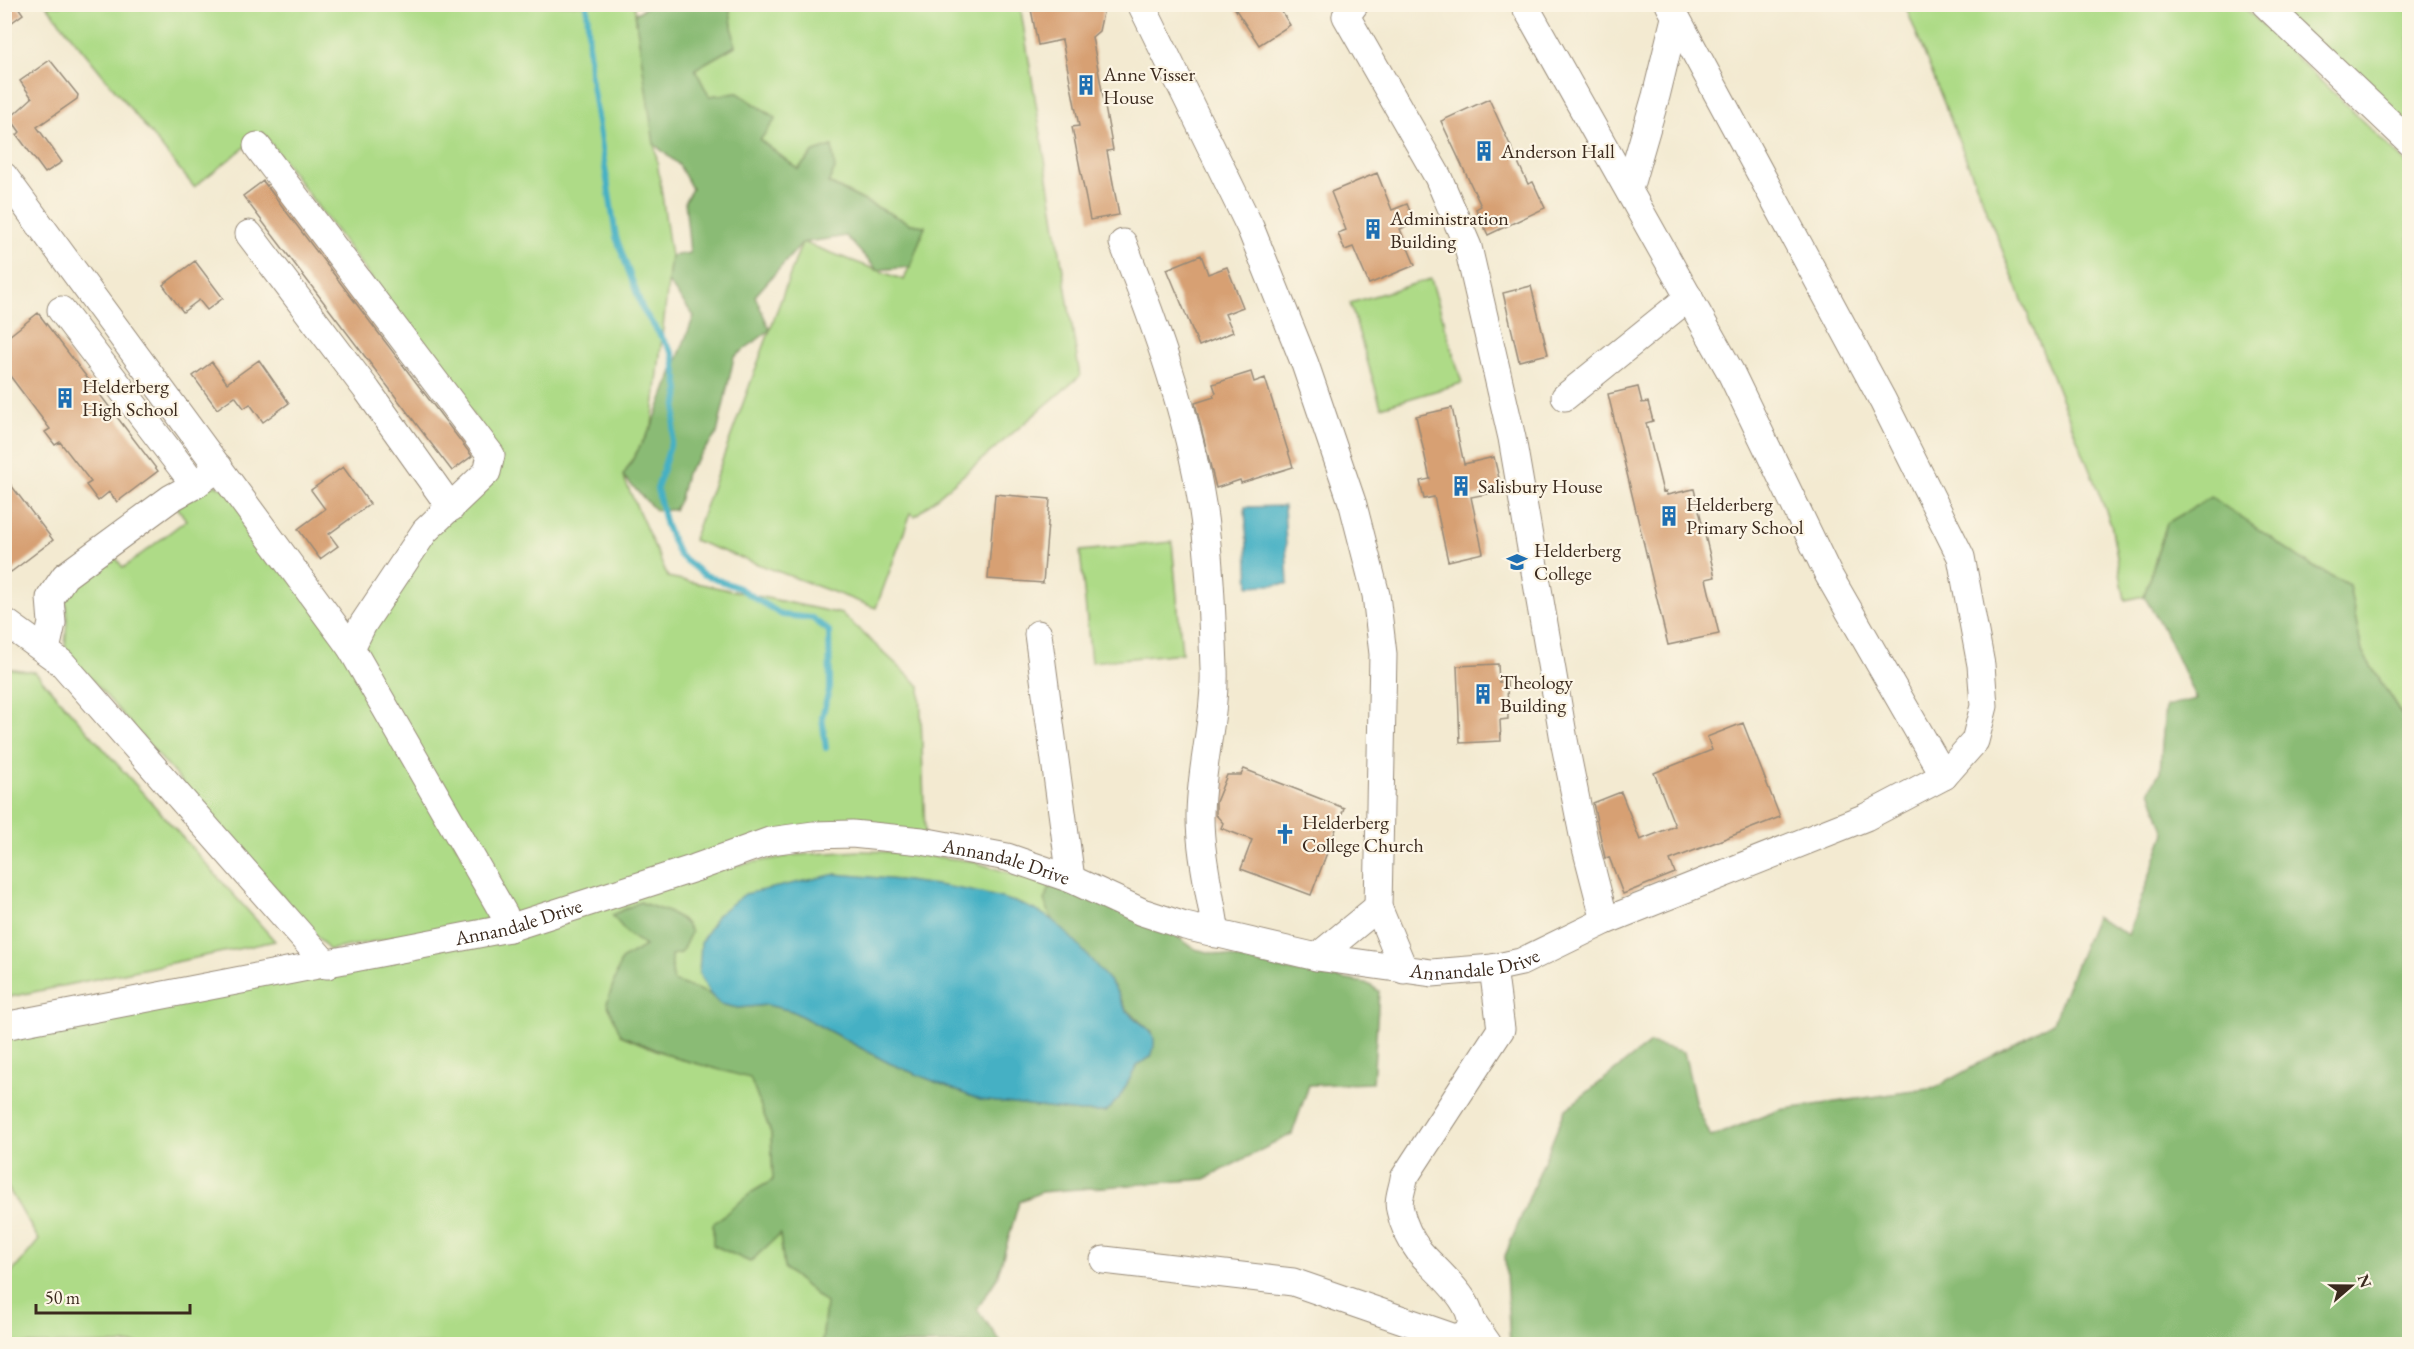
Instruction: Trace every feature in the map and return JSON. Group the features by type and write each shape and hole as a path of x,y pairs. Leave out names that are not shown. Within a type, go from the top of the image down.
{"street":[{"path":"1141,4 1217,154 1269,271 1328,425 1359,528 1376,595 1383,654 1378,906 1404,970"},
{"path":"1524,4 1730,371 1828,574 1944,776"},
{"path":"2265,4 2409,142"},
{"path":"1347,8 1438,177 1468,247 1512,438 1564,740 1584,840 1605,921"},
{"path":"1629,189 1656,96 1672,11"},
{"name":"Annandale Drive","path":"4,1026 509,928 695,868 770,841 814,835 852,834 922,841 1007,857 1071,879 1142,912 1216,934 1317,957 1432,973 1493,968 1521,962 1605,921 1866,817 1944,776 1968,752 1980,729 1984,694 1981,665 1961,557 1883,401 1672,11"},
{"path":"257,146 490,452 491,462 487,472 425,531 363,624 351,648"},
{"path":"4,177 351,648 504,914 509,928"},
{"path":"249,234 367,390 451,508"},
{"path":"1123,243 1155,323 1190,447 1202,505 1214,670 1213,716 1200,816 1202,846 1216,934"},
{"path":"1565,397 1689,297"},
{"path":"61,310 195,485"},
{"path":"46,650 52,623 50,598 65,576 171,498 195,485 219,467"},
{"path":"50,598 34,606 11,624 62,663 327,965"},
{"path":"1038,634 1071,879"},
{"path":"1317,957 1378,906"},
{"path":"1488,1344 1472,1321 1457,1291 1418,1249 1409,1235 1399,1207 1404,1178 1501,1029 1493,968"},
{"path":"1104,1260 1293,1282 1455,1338 1468,1333 1472,1321"}],"green space":[{"path":"651,4 729,5 735,46 695,69 709,96 738,93 776,119 760,140 798,169 814,152 832,146 835,169 828,183 911,224 925,226 910,267 877,270 846,236 802,243 755,296 770,330 734,357 717,434 686,473 680,499 674,510 655,510 623,476 652,426 694,316 668,282 671,256 690,253 685,201 692,189 679,165 654,144 635,14"},
{"path":"46,5 634,5 671,256 652,426 623,476 668,577 842,614 920,686 925,835 854,826 514,917 361,657 363,631 428,535 494,471 478,422 263,133 194,187"},
{"path":"729,5 1020,5 1080,376 915,516 911,513 876,608 693,540 802,242 904,280 925,226 911,224 827,182 814,152 798,169 760,140 776,118 738,93 709,96 695,69 735,46"},
{"path":"1905,5 2242,5 2409,166 2409,713 2402,715 2362,652 2349,585 2312,566 2279,544 2167,523 2144,596 2125,600 2111,524"},
{"path":"2265,5 2409,5 2409,142"},
{"path":"1431,279 1462,383 1381,407 1350,303"},
{"path":"213,484 232,492 344,651 499,918 329,950 65,649 67,618 65,593 114,555 123,568 186,520 177,507"},
{"path":"2211,497 2312,566 2349,585 2362,652 2402,715 2409,713 2409,1344 1510,1344 1505,1256 1565,1110 1650,1043 1684,1052 1696,1105 1711,1137 1779,1110 1935,1088 2053,1022 2095,917 2128,935 2165,833 2150,790 2160,771 2165,706 2196,699 2167,636 2144,596 2167,523"},
{"path":"1172,542 1182,653 1091,662 1080,551"},
{"path":"5,668 35,672 275,941 5,998"},
{"path":"860,851 897,852 971,861 1051,886 1045,900 1052,920 1016,902 907,881 836,874 699,973 710,994 673,981 671,955 687,924 671,913 640,902 627,933 645,946 620,1035 676,1058 750,1077 771,1133 773,1180 752,1192 780,1234 784,1268 826,1303 822,1344 5,1344 5,1281 39,1240 5,1183 5,1031 732,866 796,855"},
{"path":"1051,886 1142,912 1195,949 1288,970 1366,983 1379,991 1373,1083 1309,1085 1292,1134 1205,1179 1041,1192 1019,1202 997,1278 977,1309 1002,1344 822,1344 826,1303 784,1268 780,1234 750,1262 713,1245 713,1224 752,1192 773,1180 771,1133 750,1078 676,1058 621,1035 607,1003 621,960 645,946 627,933 612,915 640,902 669,912 682,920 691,932 681,953 671,955 673,981 710,994 720,1004 738,1008 767,1005 792,1011 889,1063 980,1100 1080,1112 1106,1112 1119,1098 1138,1064 1151,1057 1152,1032 1127,1010 1113,985 1052,920 1044,900"}],"water":[{"path":"1284,506 1288,584 1249,586 1245,507"},
{"path":"836,874 917,882 979,893 1033,909 1052,920 1075,941 1111,983 1127,1011 1152,1034 1154,1047 1151,1057 1138,1064 1119,1098 1106,1112 1080,1112 980,1100 889,1063 792,1011 767,1005 738,1008 720,1004 710,994 699,973 701,942 717,915 745,894"}],"building":[{"path":"4,4 16,4 23,14 4,28"},
{"name":"Anne Visser House","path":"1030,4 1105,4 1099,31 1092,37 1113,150 1107,151 1119,215 1090,220 1072,127 1079,126 1062,40 1038,45"},
{"path":"1232,4 1277,4 1290,25 1259,45"},
{"path":"50,60 78,95 77,99 37,127 62,162 45,173 17,135 20,132 10,118 32,98 20,81"},
{"name":"Anderson Hall","path":"1489,99 1528,184 1533,182 1545,208 1488,235 1476,209 1481,206 1441,121"},
{"name":"Administration Building","path":"1377,173 1392,210 1407,204 1415,223 1400,229 1415,265 1369,284 1353,247 1345,250 1341,241 1338,233 1346,230 1331,192"},
{"path":"263,181 472,456 452,471 243,196"},
{"path":"1201,255 1208,274 1227,267 1243,307 1225,314 1233,332 1199,346 1167,269"},
{"path":"195,261 223,298 207,310 199,300 183,312 163,285"},
{"path":"1531,286 1548,354 1519,361 1503,293"},
{"name":"Helderberg High School","path":"38,313 158,471 117,502 109,492 98,501 86,485 91,482 60,442 55,445 45,432 50,429 4,368 4,340"},
{"path":"259,360 289,403 263,422 250,404 244,408 235,396 217,409 193,376 212,362 227,383"},
{"path":"1251,372 1254,382 1265,378 1293,467 1216,488 1195,403 1214,397 1216,393 1213,384"},
{"name":"Helderberg Primary School","path":"1638,387 1642,403 1648,402 1653,421 1646,423 1663,492 1666,491 1667,495 1694,489 1715,577 1706,579 1719,634 1668,645 1608,394"},
{"name":"Salisbury House","path":"1452,408 1464,464 1494,457 1502,491 1471,497 1483,553 1448,561 1434,497 1424,499 1420,481 1430,479 1416,416"},
{"path":"343,467 370,504 329,534 338,546 320,559 298,529 325,509 311,490"},
{"path":"4,476 53,540 11,572 4,563"},
{"path":"995,494 1050,499 1043,583 988,579"},
{"name":"Theology Building","path":"1498,664 1499,682 1507,682 1508,719 1500,720 1501,741 1460,743 1457,666"},
{"path":"1743,723 1780,817 1670,860 1675,873 1623,894 1609,857 1605,858 1593,803 1621,792 1640,840 1675,826 1654,773 1712,750 1707,737"},
{"name":"Helderberg College Church","path":"1244,769 1344,808 1311,895 1241,869 1252,840 1221,828 1223,823 1216,815 1216,802 1227,775 1241,775"}],"waterway":[{"path":"587,4 590,72 616,237 643,310 673,354 679,390 672,439 657,489 666,526 679,555 703,574 739,588 782,615 812,618 829,631 830,687 822,717 826,748"}],"place":[{"name":"Anne Visser House","path":"1086,85"},
{"name":"Anderson Hall","path":"1484,151"},
{"name":"Administration Building","path":"1373,229"},
{"name":"Helderberg High School","path":"65,398"},
{"name":"Salisbury House","path":"1461,486"},
{"name":"Helderberg Primary School","path":"1669,516"},
{"name":"Helderberg College","path":"1517,562"},
{"name":"Theology Building","path":"1483,694"},
{"name":"Helderberg College Church","path":"1285,834"}]}
